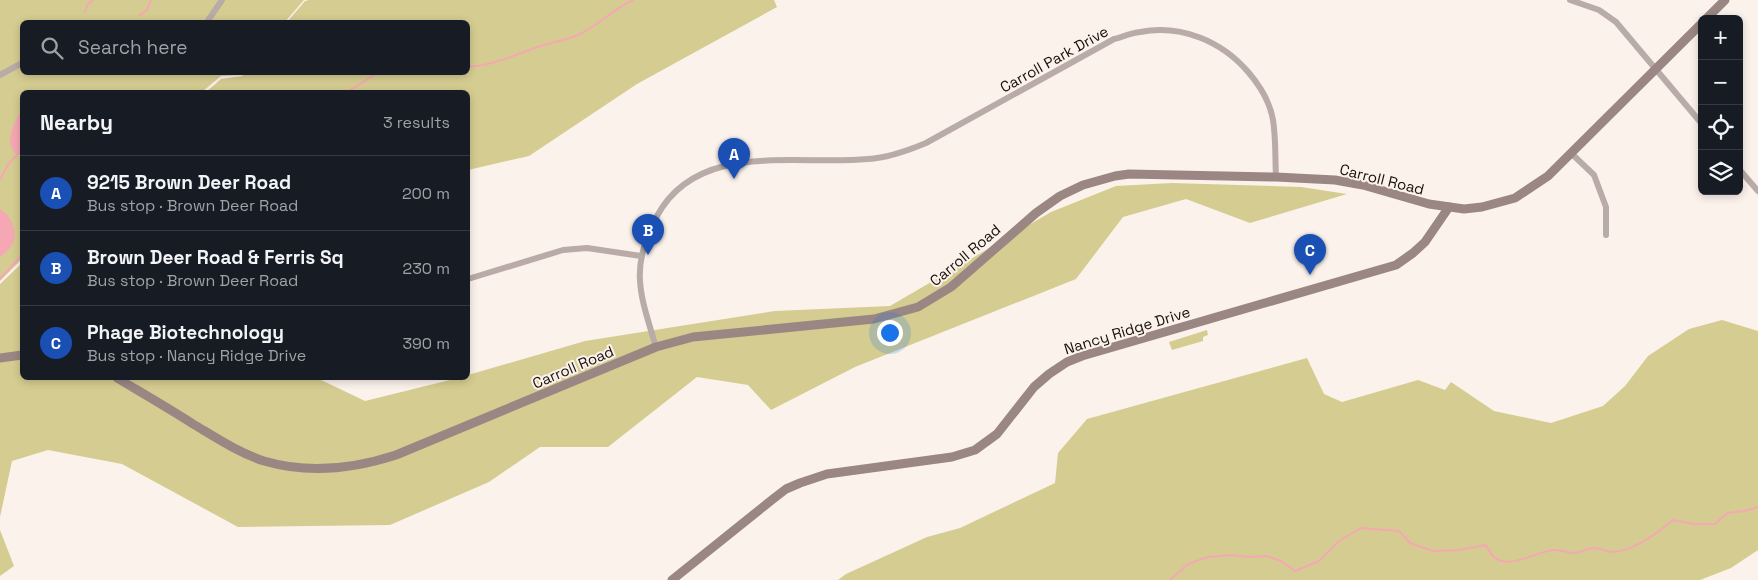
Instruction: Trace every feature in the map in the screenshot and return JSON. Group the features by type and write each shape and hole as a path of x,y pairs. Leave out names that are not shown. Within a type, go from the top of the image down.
{"main road":[{"path":"1710,15 1724,0"},
{"name":"Carroll Road","path":"120,380 225,443 264,461 297,467 331,469 368,464 396,455 656,347 693,337 874,319 918,307 951,286 1036,213 1060,196 1083,185 1115,176 1129,174 1335,180 1429,204 1464,209 1482,207 1515,198 1548,176 1572,154 1698,27"},
{"name":"Nancy Ridge Drive","path":"672,580 786,489 828,474 952,457 975,450 997,434 1034,387 1067,362 1082,356 1396,265 1425,242 1448,207"},
{"path":"0,358 20,355"}],"street":[{"path":"208,20 222,0"},
{"path":"1570,0 1598,10 1616,22 1698,119"},
{"name":"Carroll Park Drive","path":"656,347 642,302 639,273 640,256 646,236 661,208 679,189 704,172 744,161 868,160 899,154 926,143 1114,39 1140,31 1163,30 1190,33 1204,38 1228,52 1238,61 1261,87 1273,118 1276,177"},
{"path":"0,75 20,64"},
{"path":"1572,154 1594,175 1606,207 1606,235"},
{"path":"1743,174 1758,191"},
{"path":"470,278 563,250 587,248 640,256"}],"shaded area":[{"path":"0,0 304,0 287,20 20,20 20,75 239,75 221,76 204,90 20,90 20,261 0,281"},
{"path":"774,0 777,7 637,84 529,156 470,170 470,90 208,90 221,79 243,75 470,75 470,20 289,20 305,1"},
{"path":"20,113 20,154 17,155 13,150 10,139"},
{"path":"1172,183 1301,187 1347,194 1250,223 1186,199 1123,217 1076,279 855,367 771,410 748,385 697,377 608,447 540,447 489,482 390,525 238,527 122,464 48,450 12,461 0,517 0,284 20,265 20,380 321,380 365,401 450,380 470,380 470,374 585,341 775,311 890,306 1051,212 1116,186"},
{"path":"0,209 8,215 13,224 15,235 12,245 0,257"},
{"path":"1722,320 1758,331 1758,550 1731,568 1700,580 838,580 846,574 927,537 960,528 1055,483 1058,453 1087,419 1307,358 1324,394 1342,402 1418,380 1445,390 1451,382 1494,411 1551,423 1603,406 1625,386 1648,356 1689,329"},
{"path":"1207,330 1208,335 1203,337 1203,341 1172,350 1169,342"},
{"path":"0,530 14,566 0,576"}],"waterway":[{"path":"85,12 87,5 93,0"},
{"path":"140,15 147,10 151,0"},
{"path":"470,66 485,65 574,37 633,0"},
{"path":"350,90 374,75"},
{"path":"0,179 9,163 18,154"},
{"path":"0,279 20,257"},
{"path":"1170,580 1188,564 1208,557 1230,555 1267,556 1281,561 1295,571 1319,561 1339,541 1361,528 1399,531 1410,543 1433,551 1458,550 1486,545 1492,555 1499,560 1507,562 1553,550 1575,553 1594,548 1610,552 1621,551 1637,545 1660,531 1673,520 1693,524 1715,524 1727,513 1758,507"}],"place":[{"name":"9215 Brown Deer Road","path":"734,179"},
{"name":"Brown Deer Road & Ferris Sq","path":"648,255"},
{"name":"Phage Biotechnology","path":"1310,275"}]}
